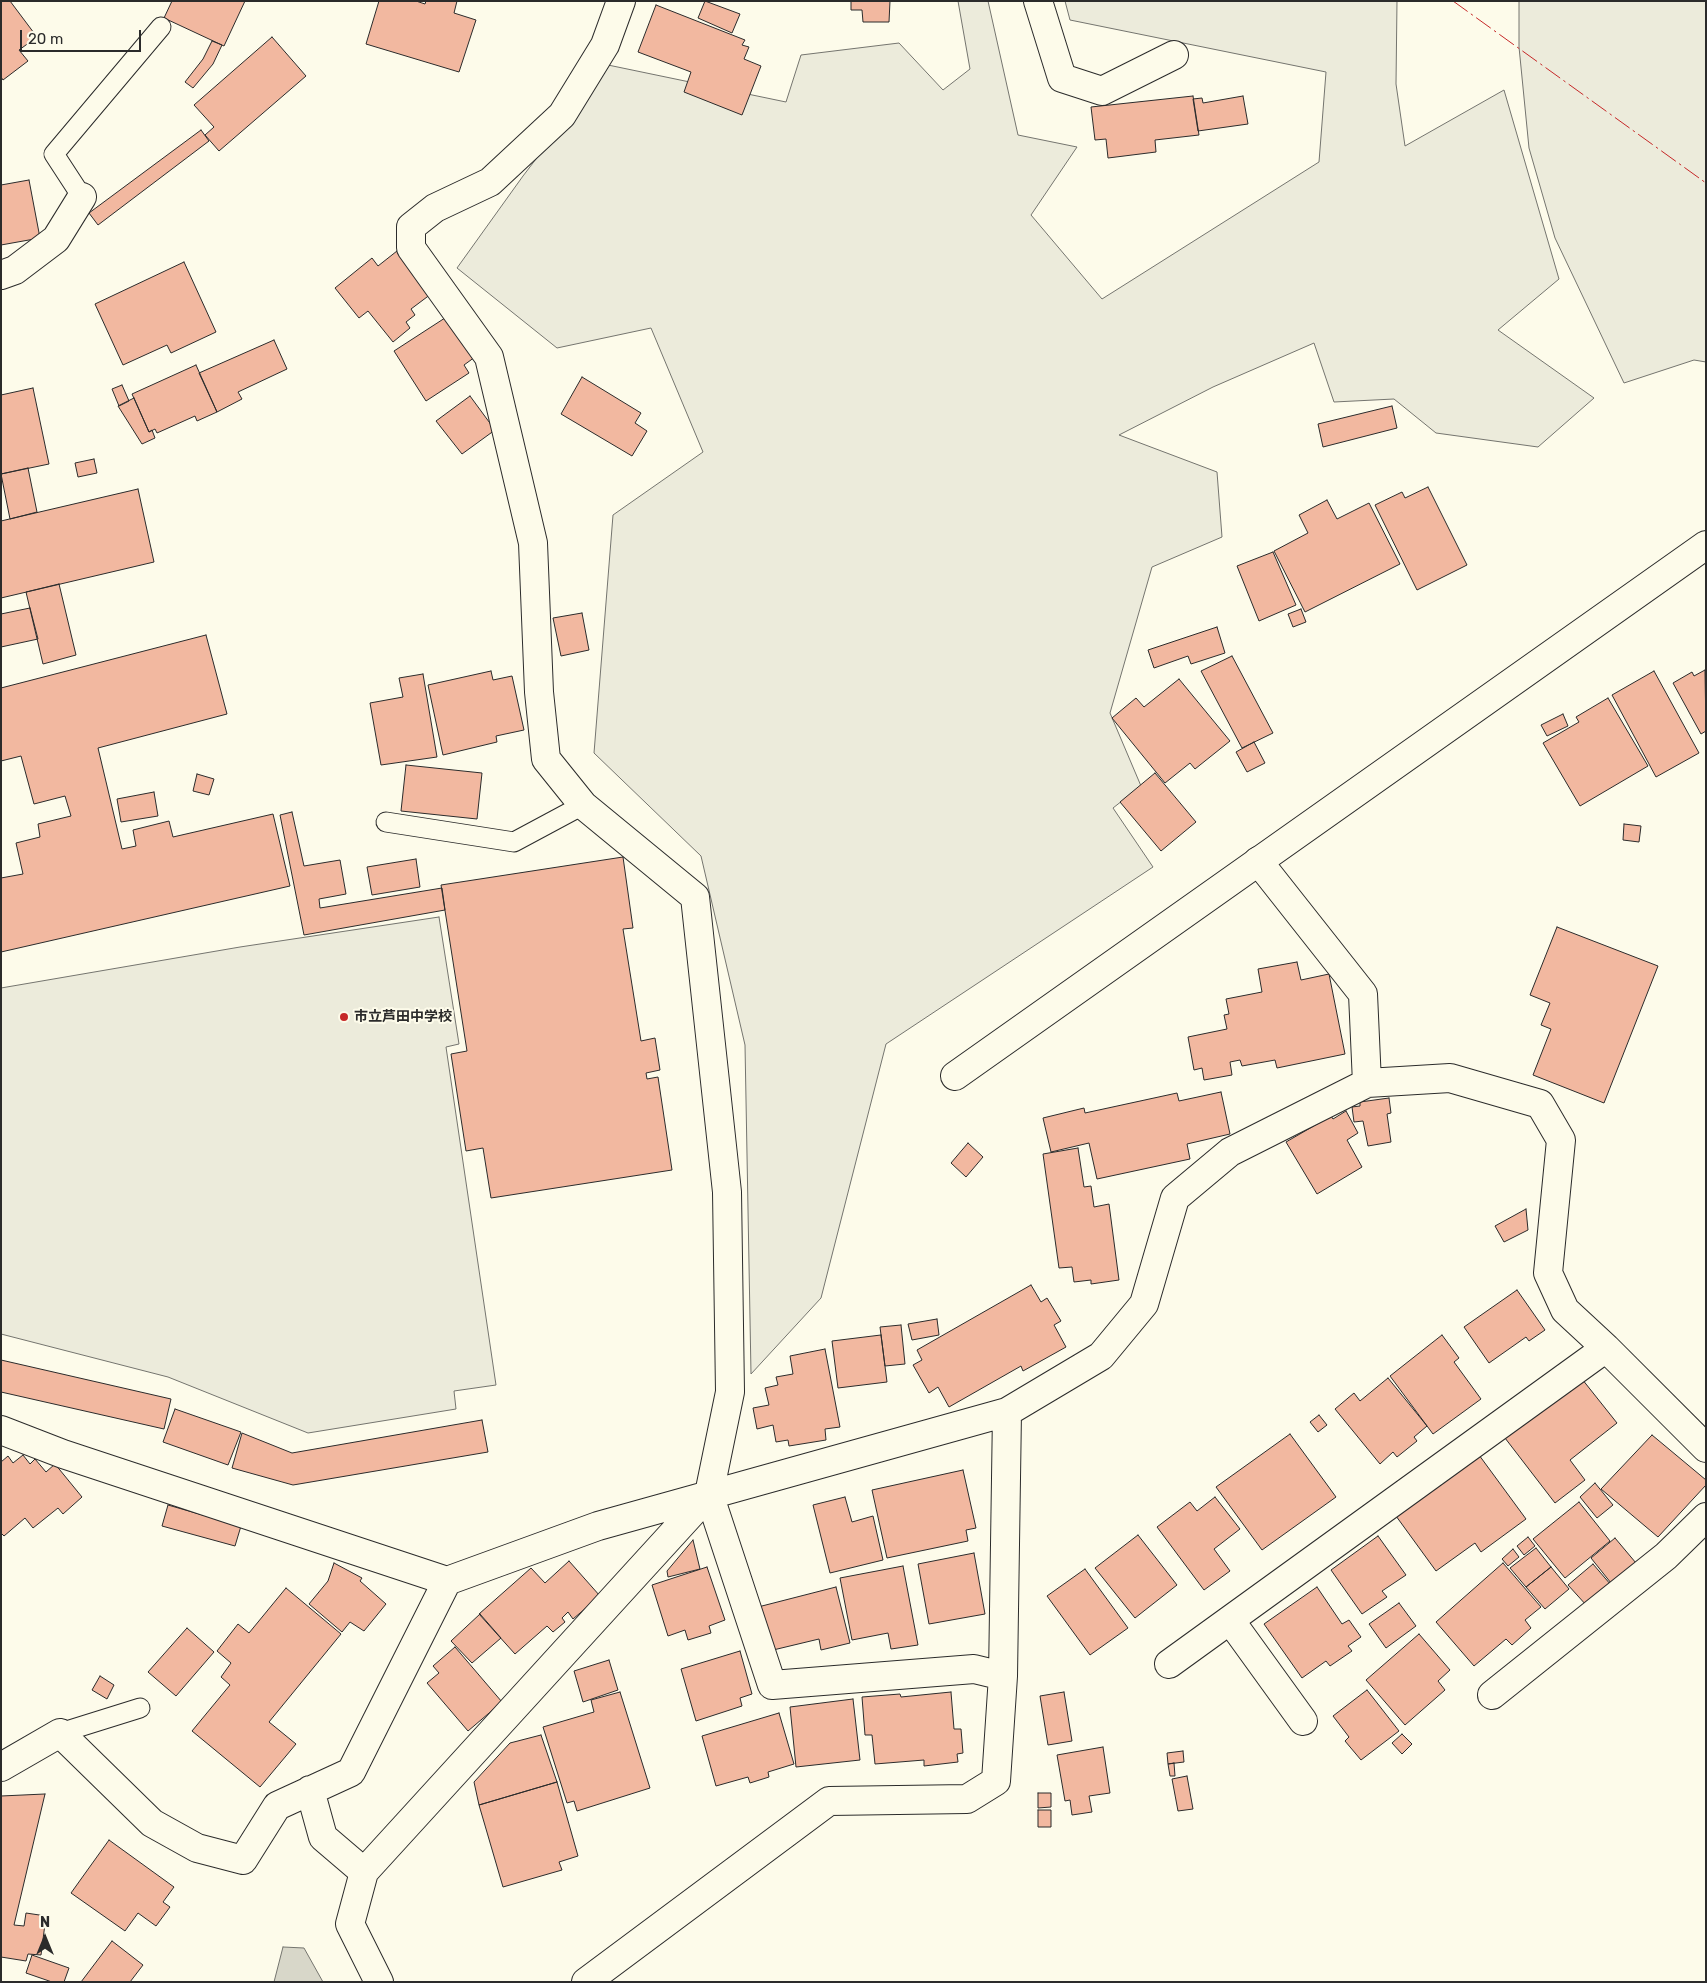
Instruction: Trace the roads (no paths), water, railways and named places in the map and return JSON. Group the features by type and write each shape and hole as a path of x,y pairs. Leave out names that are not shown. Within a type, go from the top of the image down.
{"street":[{"path":"379,1982 350,1924 364,1872 708,1494 730,1392 727,1202 695,897 583,805 546,759 539,692 533,544 489,356 412,248 411,227 435,208 490,182 562,115 605,45 621,1"},
{"path":"1038,1 1062,78 1102,91 1174,55"},
{"path":"1,275 15,270 56,239 82,197"},
{"path":"955,1076 1706,545"},
{"path":"1258,861 1363,994 1367,1083"},
{"path":"1,1430 63,1454 447,1581 598,1526 1007,1412 1101,1356 1144,1304 1175,1198 1230,1152 1367,1083 1450,1078 1540,1104 1562,1140 1548,1273 1565,1310 1606,1348 1706,1448"},
{"path":"1169,1664 1606,1348"},
{"path":"586,1982 829,1801 967,1799 996,1781 1003,1676 1007,1412"},
{"path":"708,1494 772,1685 974,1670 1003,1676"},
{"path":"1492,1695 1666,1556 1706,1517"},
{"path":"1,1767 60,1733 152,1824 197,1848 243,1860 277,1806 351,1772 447,1581"},
{"path":"1230,1620 1303,1721"},
{"path":"310,1790 323,1837 364,1872"}],"lane":[{"path":"82,197 54,154 161,27"},
{"path":"386,822 514,842 583,805"},
{"path":"60,1733 140,1708"}],"place":[{"name":"市立芦田中学校","path":"344,1017"}]}
